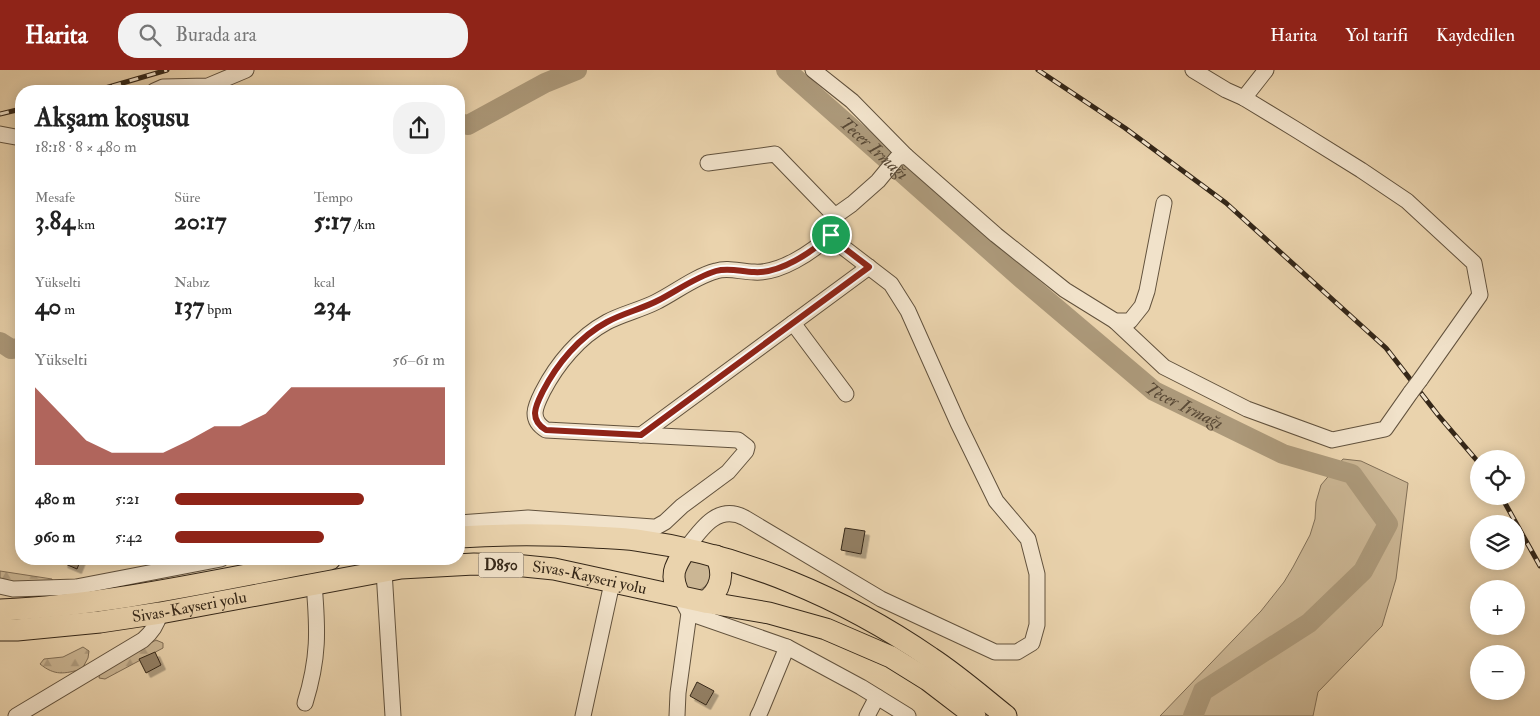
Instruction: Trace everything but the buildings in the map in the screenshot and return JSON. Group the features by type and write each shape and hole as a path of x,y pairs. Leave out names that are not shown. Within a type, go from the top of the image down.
{"highway":[{"name":"Sivas-Kayseri yolu","path":"465,537 499,534 559,534 635,540 716,556 779,577 872,620 932,658 1006,716"},
{"path":"686,549 677,563 673,574 674,585 691,604 714,594 721,578 721,568 716,556"},
{"name":"Sivas-Kayseri yolu","path":"0,610 108,600 298,565"},
{"name":"Sivas-Kayseri yolu","path":"0,630 100,622 160,613 401,568 514,565 554,570 612,582 691,604 777,615 826,629 891,657 928,680 975,716"}],"street":[{"path":"210,85 246,70"},
{"path":"814,70 852,101 902,157 1064,290 1115,321 1164,367 1247,409 1332,440 1385,430 1480,295 1474,263 1407,201 1361,170 1244,98 1226,90 1193,70"},
{"path":"1244,98 1266,70"},
{"path":"0,134 15,137"},
{"path":"708,164 775,154 835,216"},
{"path":"686,549 698,532 717,517 727,513 738,515 881,599 995,652 1017,652 1032,643 1037,625 1038,574 1028,539 996,501 958,423 908,311 891,284 835,241 831,235 830,227 835,216 852,204 902,157"},
{"path":"1115,321 1130,321 1142,306 1147,291 1164,202"},
{"path":"465,523 528,518 653,526 658,526 665,522 682,506 728,472 746,451 747,447 738,440 546,430 535,418 534,409 547,383 576,345 606,322 647,306 717,270 729,269 763,272 776,269 812,251 831,235"},
{"path":"641,435 869,267"},
{"path":"793,323 846,394"},
{"path":"710,522 705,540 708,548 716,556"},
{"path":"0,586 13,589 76,587 190,565"},
{"path":"384,571 393,716"},
{"path":"583,716 612,582"},
{"path":"305,703 315,666 317,646 318,622 314,584"},
{"path":"677,716 678,693 691,604 823,665 908,716"},
{"path":"16,716 143,640 158,623 160,613"},
{"path":"758,716 787,647"},
{"path":"867,716 877,697"}],"green space":[{"path":"1343,459 1361,461 1408,483 1396,579 1382,626 1318,692 1313,716 1160,716 1261,611 1284,582 1310,535 1321,485"},
{"path":"690,561 708,565 710,570 710,576 705,586 697,591 687,587 684,582 682,572"},
{"path":"0,571 52,579 53,583 0,582"},
{"path":"156,640 163,643 163,648 105,679 99,678 100,671"},
{"path":"83,647 89,651 88,658 82,669 60,673 50,671 40,664 44,659 63,657"}],"waterway":[{"name":"Tecer Irmağı","path":"465,124 468,125 545,83 577,70"},
{"name":"Tecer Irmağı","path":"786,70 1022,279 1154,391 1283,454 1352,474 1388,524 1363,571 1309,623 1203,691 1193,716"},
{"name":"Tecer Irmağı","path":"0,342 11,349 15,349"}],"railway":[{"path":"116,85 167,70"},
{"path":"1038,70 1125,128 1226,203 1386,348 1470,452"},
{"path":"0,114 15,110"},
{"path":"1506,505 1540,566"}],"route":[{"path":"831,235 835,241 869,267 641,435 546,430 538,423 535,418 534,409 547,383 576,345 606,322 647,306 717,270 729,269 763,272 776,269 812,251 831,235"}]}
